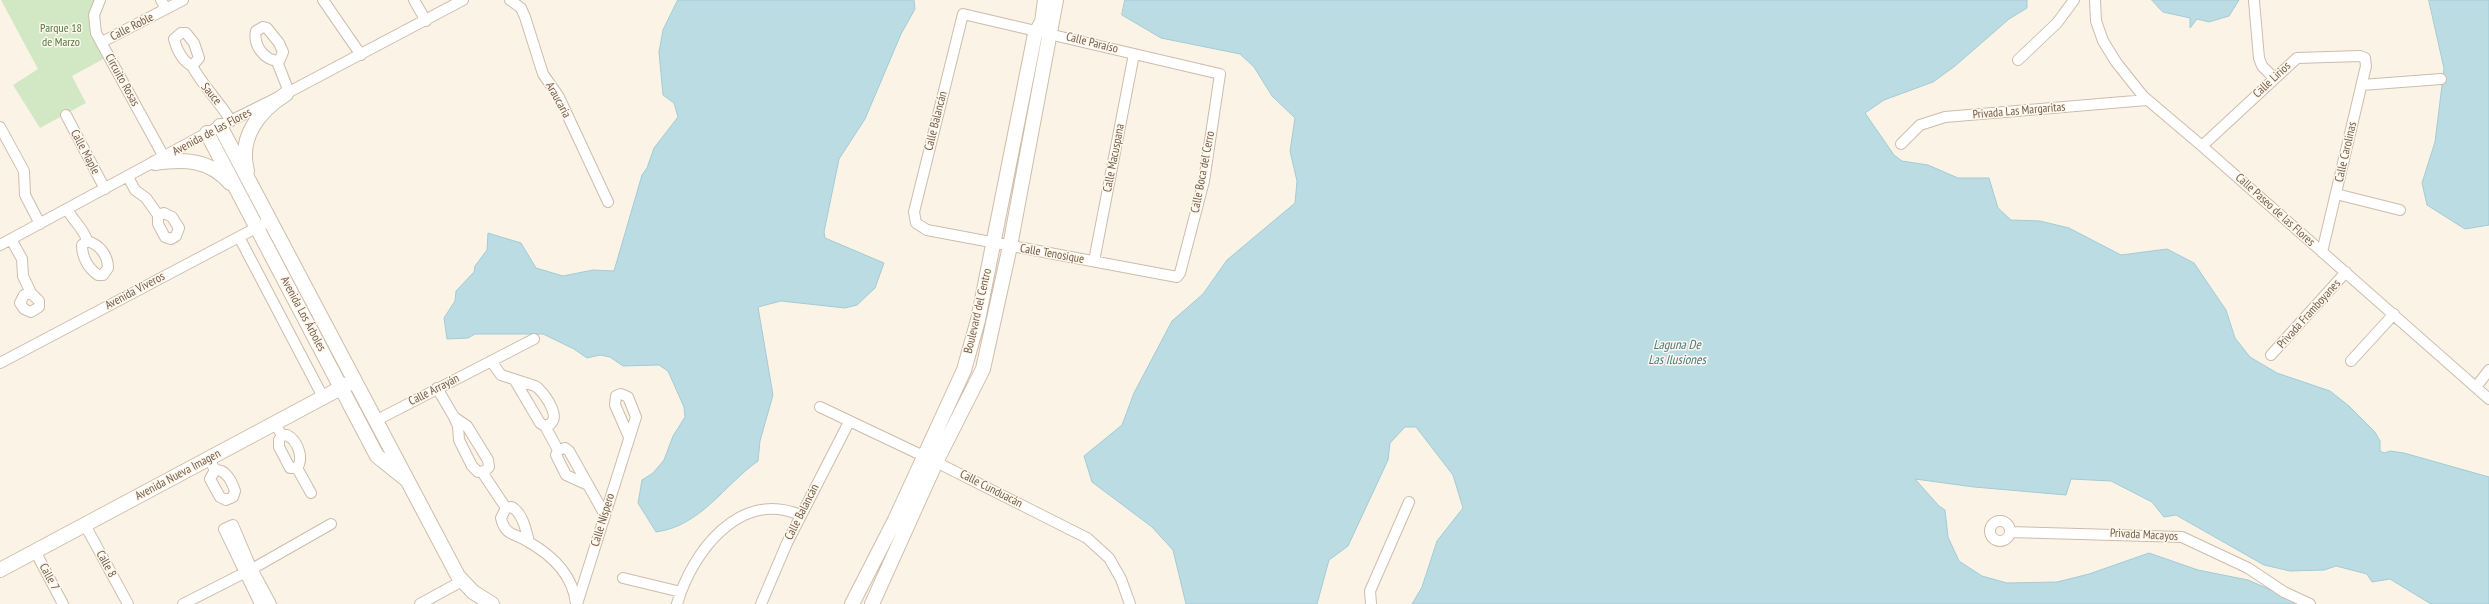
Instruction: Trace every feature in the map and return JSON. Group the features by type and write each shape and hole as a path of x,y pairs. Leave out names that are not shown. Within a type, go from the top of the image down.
{"street":[{"name":"Circuito Rosas","path":"100,0 94,22 102,42 160,160"},
{"name":"Calle Roble","path":"102,42 164,4 183,0"},
{"path":"323,0 333,18 347,34 361,55"},
{"path":"333,18 334,0"},
{"path":"414,0 426,20"},
{"name":"Avenida de las Flores","path":"0,245 160,160 207,133 288,93 463,0"},
{"name":"Araucaria","path":"510,0 520,8 525,17 543,74 559,97 608,202"},
{"name":"Boulevard del Centro","path":"1045,0 1048,15"},
{"name":"Boulevard del Centro","path":"872,604 967,363 993,242 1043,31 1048,15 1056,0"},
{"path":"2018,60 2057,23 2074,0"},
{"name":"Calle Paseo de las Flores","path":"2094,0 2096,21 2103,41 2123,71 2147,100 2202,146 2489,399"},
{"path":"2254,1 2258,58 2262,66 2274,78"},
{"name":"Calle Paraíso","path":"963,14 1043,31 1220,74"},
{"name":"Calle Balancán","path":"920,226 915,221 914,212 963,14"},
{"name":"Boulevard del Centro","path":"852,604 930,460 983,369 1010,246 1043,31"},
{"name":"Calle Macuspana","path":"1094,261 1134,54"},
{"name":"Calle Lirios","path":"2202,146 2274,78 2298,58 2360,56"},
{"name":"Calle Carolinas","path":"2322,252 2367,61 2364,56 2360,56"},
{"path":"250,181 245,156 251,130 264,111 288,93 278,61"},
{"name":"Sauce","path":"192,66 202,84 220,103 226,124"},
{"name":"Calle Boca del Cerro","path":"1181,269 1204,181 1220,74"},
{"path":"2362,85 2441,79"},
{"name":"Privada Las Margaritas","path":"1901,144 1920,125 1945,117 2147,100"},
{"name":"Calle Maple","path":"66,115 105,189"},
{"name":"Avenida Los Árboles","path":"226,124 250,181 462,581 492,604"},
{"path":"0,127 24,171 25,195 40,224"},
{"name":"Avenida Los Árboles","path":"207,133 377,456 411,484"},
{"path":"160,160 186,160 205,164 227,179 244,203"},
{"path":"128,177 135,190 146,198 158,215"},
{"path":"2336,194 2400,210"},
{"path":"67,209 75,224 85,232 87,241"},
{"name":"Avenida Viveros","path":"0,363 271,220"},
{"name":"Calle Tenosique","path":"920,226 927,230 1094,261 1171,278 1177,277 1181,269"},
{"path":"239,237 323,397"},
{"path":"11,239 22,257 23,276 31,293"},
{"path":"280,270 293,263"},
{"name":"Privada Framboyanes","path":"2271,356 2346,272"},
{"path":"2351,361 2394,314"},
{"name":"Calle Arrayán","path":"377,420 534,339"},
{"path":"491,361 502,375 535,386 541,391 554,414 552,423 545,426"},
{"path":"2476,387 2489,370"},
{"path":"514,379 540,423 545,426 558,450 556,455 566,475 588,485"},
{"name":"Avenida Nueva Imagen","path":"0,570 84,525 212,464 275,423 355,380"},
{"path":"437,388 454,417 462,446 475,470 482,472 506,508"},
{"name":"Calle Cunduacán","path":"820,408 930,460 1094,542 1113,564 1130,604"},
{"path":"454,417 467,426 488,460 489,466 482,472"},
{"name":"Calle Balancán","path":"761,604 800,515 849,422"},
{"path":"275,423 282,436"},
{"path":"282,436 287,435 292,438 300,453 301,461 298,468"},
{"path":"282,436 278,445 290,468 298,468"},
{"name":"Calle Níspero","path":"576,604 629,437"},
{"path":"558,450 565,448 569,451 605,515"},
{"path":"298,468 311,493"},
{"path":"1371,604 1370,591 1409,502"},
{"path":"506,508 512,507 517,512 525,526 529,542"},
{"path":"506,508 502,518 507,530 515,537 529,542 548,554 561,567 572,587 576,604"},
{"path":"677,604 681,592 701,554 730,522 748,514 769,508 786,510 800,515"},
{"path":"183,604 248,571 331,524"},
{"name":"Calle 8","path":"84,525 128,604"},
{"name":"Privada Macayos","path":"2010,532 2182,537 2192,540 2248,568 2284,592 2310,604"},
{"name":"Calle 7","path":"35,551 63,604"},
{"path":"248,571 260,604"},
{"path":"248,571 271,604"},
{"path":"623,578 681,592"},
{"path":"420,604 462,581"}],"green space":[{"name":"Parque 18 de Marzo","path":"1,0 100,0 94,15 109,56 72,76 86,103 40,128 13,85 38,69"}],"water":[{"path":"678,0 914,0 915,9 901,34 865,119 839,159 824,232 825,238 884,263 875,288 857,305 845,308 781,301 758,307 773,395 760,441 758,461 699,513 686,522 672,528 656,532 638,503 642,480 653,473 664,460 673,436 685,417 684,407 668,371 659,365 623,366 610,357 600,355 587,358 574,349 543,334 475,334 468,338 447,339 444,318 455,301 456,291 474,272 475,266 487,250 488,233 521,243 536,268 563,276 593,270 614,271 642,175 647,168 654,148 678,117 674,103 663,95 659,52 663,30"},
{"name":"Laguna De Las Ilusiones","path":"1125,0 2027,0 2027,8 2009,19 1955,66 1933,82 1884,100 1865,113 1894,155 1902,161 1928,165 1958,178 1989,178 1998,208 2011,220 2040,221 2069,228 2121,255 2167,249 2194,263 2226,310 2235,338 2250,357 2277,373 2330,391 2349,406 2375,432 2380,441 2380,451 2384,453 2390,451 2404,453 2489,477 2489,604 2431,604 2390,579 2372,582 2367,574 2336,566 2324,570 2290,571 2264,565 2176,515 2164,517 2152,502 2111,481 2071,479 2066,495 1974,487 1915,479 1939,506 1945,510 1948,537 1959,561 1982,576 2007,583 2057,582 2089,574 2149,553 2198,570 2248,580 2303,604 1412,604 1422,587 1437,541 1463,508 1453,475 1416,427 1405,427 1390,443 1388,460 1348,546 1329,560 1317,604 1186,604 1173,550 1152,527 1092,482 1084,456 1122,425 1134,393 1172,321 1203,294 1227,260 1295,203 1297,181 1290,151 1295,118 1272,96 1254,67 1240,54 1161,38 1122,15"},
{"path":"2152,0 2239,0 2229,16 2209,22 2197,19 2190,28 2190,18 2163,12"},
{"path":"2429,0 2489,0 2489,225 2465,229 2427,205 2422,183 2435,142 2444,69"}]}
